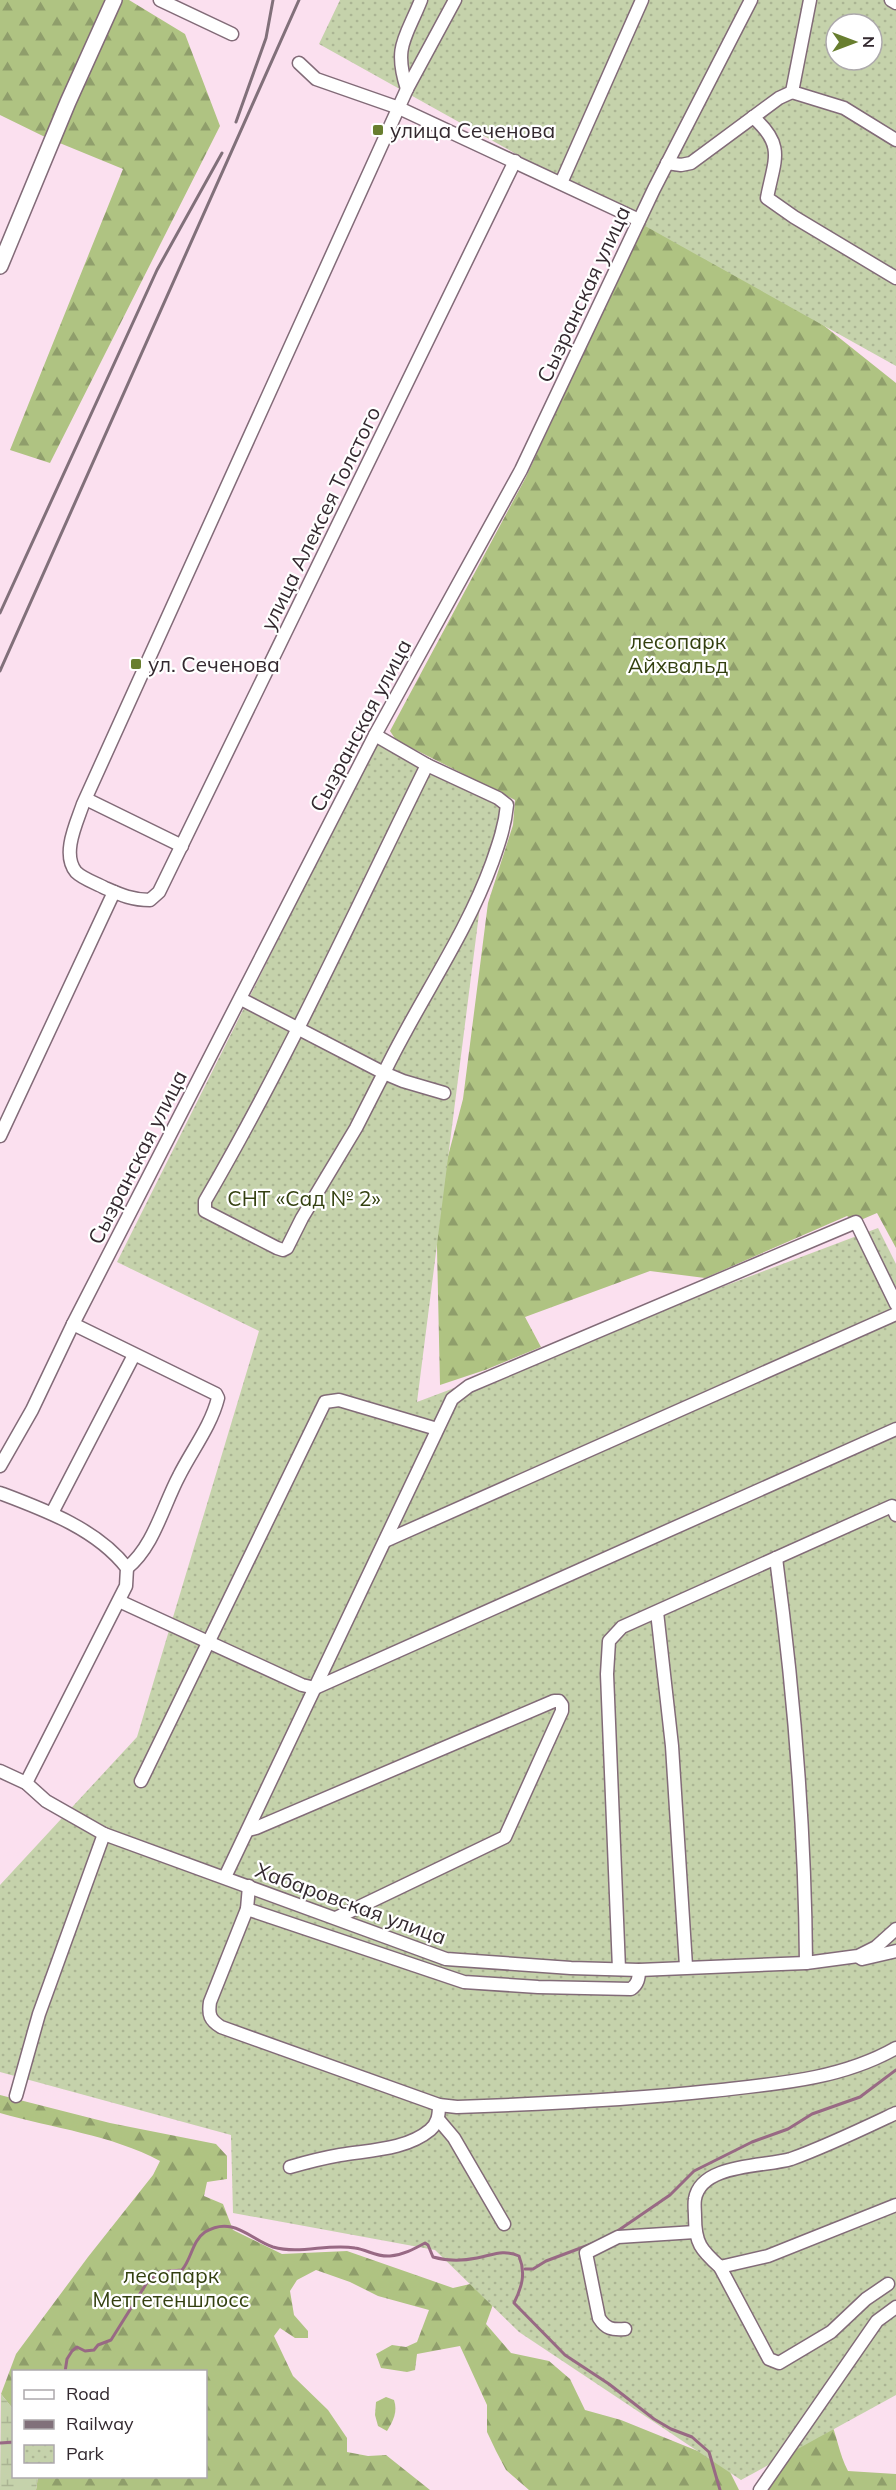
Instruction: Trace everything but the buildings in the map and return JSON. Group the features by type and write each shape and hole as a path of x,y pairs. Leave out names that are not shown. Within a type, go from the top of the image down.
{"main road":[{"path":"0,266 68,102 114,0"}],"street":[{"path":"160,0 232,34"},
{"path":"407,89 400,65 400,51 422,0"},
{"path":"0,1136 114,892 84,878 75,871 70,858 72,834 86,799 407,89 455,0"},
{"path":"561,183 642,0"},
{"name":"Сызранская улица","path":"0,1466 32,1410 73,1324 375,735 521,470 639,220 751,0"},
{"path":"792,92 810,0"},
{"path":"891,0 896,3"},
{"path":"299,63 316,79 399,108 639,220"},
{"path":"667,163 681,165 691,163 779,98 792,92 844,108 896,140"},
{"path":"753,117 769,131 776,151 767,198 794,218 896,278"},
{"name":"улица Алексея Толстого","path":"114,892 133,900 150,900 159,892 515,161"},
{"path":"375,735 427,765 498,798 507,805 506,824 484,883 452,950 401,1037 356,1128 302,1218 287,1248 283,1250 210,1214 204,1208 205,1201 262,1100 297,1027 321,985 427,765"},
{"path":"86,799 182,846"},
{"path":"241,999 403,1082 444,1093"},
{"path":"225,1877 452,1399 469,1386 856,1222 896,1304"},
{"path":"385,1541 896,1314"},
{"path":"73,1324 216,1394 218,1398 214,1414 178,1478 159,1520 136,1562 127,1568"},
{"path":"52,1513 134,1355"},
{"path":"141,1781 325,1402 339,1400 437,1429"},
{"path":"119,1601 315,1689 896,1430"},
{"path":"0,1493 52,1513 113,1551 127,1568 126,1586 119,1601 26,1783"},
{"path":"619,1969 607,1674 609,1641 622,1627 892,1506 896,1515"},
{"path":"776,1558 798,1758 806,1895 806,1963"},
{"path":"657,1612 672,1746 686,1966"},
{"path":"248,1830 554,1701 559,1701 562,1711 505,1837 336,1918"},
{"name":"Хабаровская улица","path":"0,1771 26,1783 45,1801 104,1834 446,1959 571,1968 639,1970 686,1966 806,1963 858,1956 862,1959 896,1951"},
{"path":"16,2096 39,2014 104,1834"},
{"path":"249,1886 247,1909 210,2002 208,2013 212,2022 440,2105 457,2107 608,2100 788,2083 860,2067 896,2048"},
{"path":"247,1909 464,1982 538,1987 631,1989 636,1986 639,1970"},
{"path":"858,1956 876,1947 895,1930 896,1918"},
{"path":"290,2167 321,2158 373,2151 405,2143 429,2130 438,2119 440,2105"},
{"path":"888,2284 866,2299 831,2331 779,2362 774,2362 769,2359 720,2267 701,2250 695,2232 695,2198 700,2187 712,2176 743,2166 789,2159 896,2113"},
{"path":"438,2119 454,2138 504,2224"},
{"path":"720,2267 768,2256 896,2205"},
{"path":"625,2329 612,2330 604,2326 599,2318 586,2253 618,2238 695,2232"},
{"path":"760,2490 877,2321 896,2307"}],"green space":[{"path":"0,0 129,0 185,34 220,126 50,463 10,450 123,169 45,137 0,115"},
{"path":"340,0 896,0 896,366 319,44"},
{"name":"лесопарк Айхвальд","path":"654,201 719,242 896,383 896,1248 877,1213 856,1222 847,1216 705,1278 650,1271 525,1317 541,1347 485,1370 440,1385 436,1202 463,1099 488,903 513,825 515,800 396,740 390,731 526,477"},
{"name":"СНТ «Сад № 2»","path":"381,734 513,802 480,906 417,1402 878,1228 896,1264 896,2395 741,2480 519,2332 435,2250 233,2213 231,2135 0,2072 0,1885 137,1737 259,1331 117,1262"},
{"name":"лесопарк Метгетеншлосс","path":"0,2095 110,2123 216,2144 227,2156 227,2179 207,2182 204,2196 223,2204 233,2230 282,2254 347,2251 453,2288 483,2281 499,2288 486,2324 511,2353 549,2361 570,2379 585,2410 621,2420 725,2462 739,2490 529,2490 506,2470 496,2451 487,2432 487,2405 460,2346 417,2354 415,2370 407,2372 381,2368 376,2354 392,2345 406,2347 417,2342 429,2310 378,2296 350,2282 316,2270 297,2280 290,2291 294,2315 308,2331 308,2338 295,2338 280,2328 274,2336 293,2376 328,2410 347,2438 347,2452 368,2456 386,2455 430,2490 36,2490 38,2478 207,2478 207,2370 12,2370 12,2408 1,2394 16,2354 153,2175 160,2161 102,2138 0,2113"},
{"path":"1,2394 12,2408 12,2478 38,2478 36,2490 0,2490"},
{"path":"386,2397 394,2400 395,2408 393,2420 387,2431 378,2426 375,2415 376,2402"},
{"path":"829,2417 848,2471 896,2474 896,2490 763,2490 790,2441"}],"waterway":[{"path":"616,2232 670,2195 694,2171 752,2142 788,2129 812,2114 860,2097 896,2070"},
{"path":"65,2370 67,2359 77,2347 85,2351 94,2350 98,2345 111,2340 148,2281 160,2272 182,2270 197,2240 205,2232 215,2227 233,2227 265,2244 294,2250 345,2247 390,2256 404,2253 425,2243 433,2257 444,2259 466,2260 508,2253 519,2256 523,2274 514,2303 565,2355 609,2384 654,2419 692,2437 709,2452 720,2490"},
{"path":"525,2269 533,2269 546,2261 594,2243"},
{"path":"0,2443 12,2442"}],"railway":[{"path":"236,122 266,38 273,0"},
{"path":"0,671 299,0"},
{"path":"0,613 157,270 222,153"}],"place":[{"name":"улица Сеченова","path":"378,130"},
{"name":"ул. Сеченова","path":"136,664"}]}
